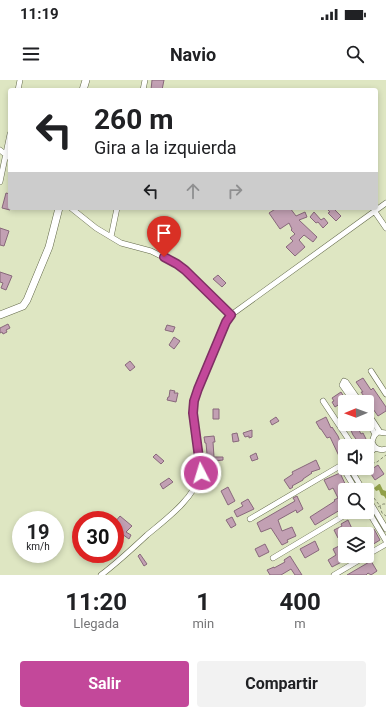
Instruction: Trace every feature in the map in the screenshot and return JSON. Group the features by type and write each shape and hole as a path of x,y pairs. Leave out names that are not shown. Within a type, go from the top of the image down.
{"street":[{"path":"0,150 8,157 0,182"},
{"path":"0,315 22,306 27,300 49,247 58,210"},
{"path":"74,210 111,237 129,246 151,251 177,264 231,315"},
{"path":"111,237 117,210"},
{"path":"101,575 180,506 197,484 201,473 193,413 194,401 226,322 231,315 377,210"},
{"path":"374,212 386,228"},
{"path":"371,371 386,394"},
{"path":"349,395 342,384 344,381 355,395"},
{"path":"323,402 348,439"},
{"path":"374,422 381,433 373,439 375,446 383,450 386,448"},
{"path":"250,519 338,470"},
{"path":"374,510 386,529"},
{"path":"273,558 338,519"},
{"path":"373,519 386,543 374,551"},
{"path":"334,575 354,563"}],"path":[{"path":"374,463 386,455"},
{"path":"374,499 380,506 382,513 386,516"},
{"path":"374,510 383,504 386,504"}],"shaded area":[{"path":"380,484 383,490 386,491 386,499 381,495 379,490 376,491 374,488"}],"building":[{"path":"152,80 164,80 162,88 151,88"},
{"path":"6,193 8,194 8,210 2,208"},
{"path":"274,210 292,210 296,216 305,212 307,217 299,220 317,237 313,242 304,235 299,240 305,247 295,256 286,247 293,241 290,238 295,234 291,230 292,229 289,223 280,229 269,213"},
{"path":"328,210 335,210 341,216 336,221 328,213 330,212"},
{"path":"314,212 321,220 324,218 328,223 323,228 318,222 316,223 310,217"},
{"path":"0,228 9,231 4,246 0,245"},
{"path":"0,272 12,276 6,290 1,288 3,283 0,282"},
{"path":"218,275 226,283 222,287 213,279"},
{"path":"8,324 10,328 6,330 7,332 3,334 2,332 0,333 0,328"},
{"path":"167,325 175,327 173,332 165,330"},
{"path":"174,337 180,341 174,349 169,345"},
{"path":"130,361 135,367 130,371 125,365"},
{"path":"363,378 371,390 373,388 386,407 386,411 378,416 374,410 374,395 363,395 361,392 363,392 356,382"},
{"path":"170,390 175,391 174,393 178,393 176,402 167,400"},
{"path":"341,392 343,395 338,395 338,405 335,407 332,402 334,401 332,398"},
{"path":"213,409 219,409 219,419 213,419"},
{"path":"276,417 279,421 272,425 270,421"},
{"path":"326,417 331,428 332,427 339,439 338,454 330,437 327,438 316,422"},
{"path":"252,430 252,437 245,437 243,433"},
{"path":"351,431 360,431 361,434 363,433 366,439 356,439"},
{"path":"237,433 239,441 233,442 232,434"},
{"path":"214,436 214,457 223,457 223,460 207,462 205,454 207,454 206,443 204,437"},
{"path":"256,453 258,459 252,461 250,456"},
{"path":"156,454 164,461 161,464 153,457"},
{"path":"316,460 320,469 311,472 312,473 292,486 293,487 290,489 284,480 293,474 292,472"},
{"path":"378,465 384,474 375,480 372,475 374,475 374,468"},
{"path":"338,474 341,475 345,483 338,483 338,498 333,488 329,490 324,480"},
{"path":"169,478 173,482 163,489 160,484"},
{"path":"228,487 235,501 228,505 221,491"},
{"path":"297,496 303,509 297,513 296,510 278,520 282,531 292,527 296,536 287,540 288,542 282,545 271,528 261,532 257,523 295,501 293,498"},
{"path":"338,498 338,511 315,525 310,517 335,501 334,500"},
{"path":"248,499 254,509 237,517 234,511 243,506 241,503"},
{"path":"232,517 236,525 231,528 226,520"},
{"path":"124,519 132,526 126,532 131,535 129,539 124,535"},
{"path":"348,520 351,527 340,527 342,526 341,524"},
{"path":"338,528 338,538 334,530"},
{"path":"374,529 380,540 374,544"},
{"path":"315,541 319,550 305,558 300,549"},
{"path":"265,544 269,552 259,557 255,549"},
{"path":"338,546 338,563 340,563 332,567 328,560 336,555 333,549"},
{"path":"140,554 147,564 144,566 138,556"},
{"path":"290,556 302,575 295,575 291,569 281,575 270,575 267,570 285,562 284,560"},
{"path":"368,563 372,563 377,571 371,575 368,573 366,575 347,575"}],"route":[{"path":"164,257 185,270 231,315 226,322 194,401 193,413 201,473"}]}
